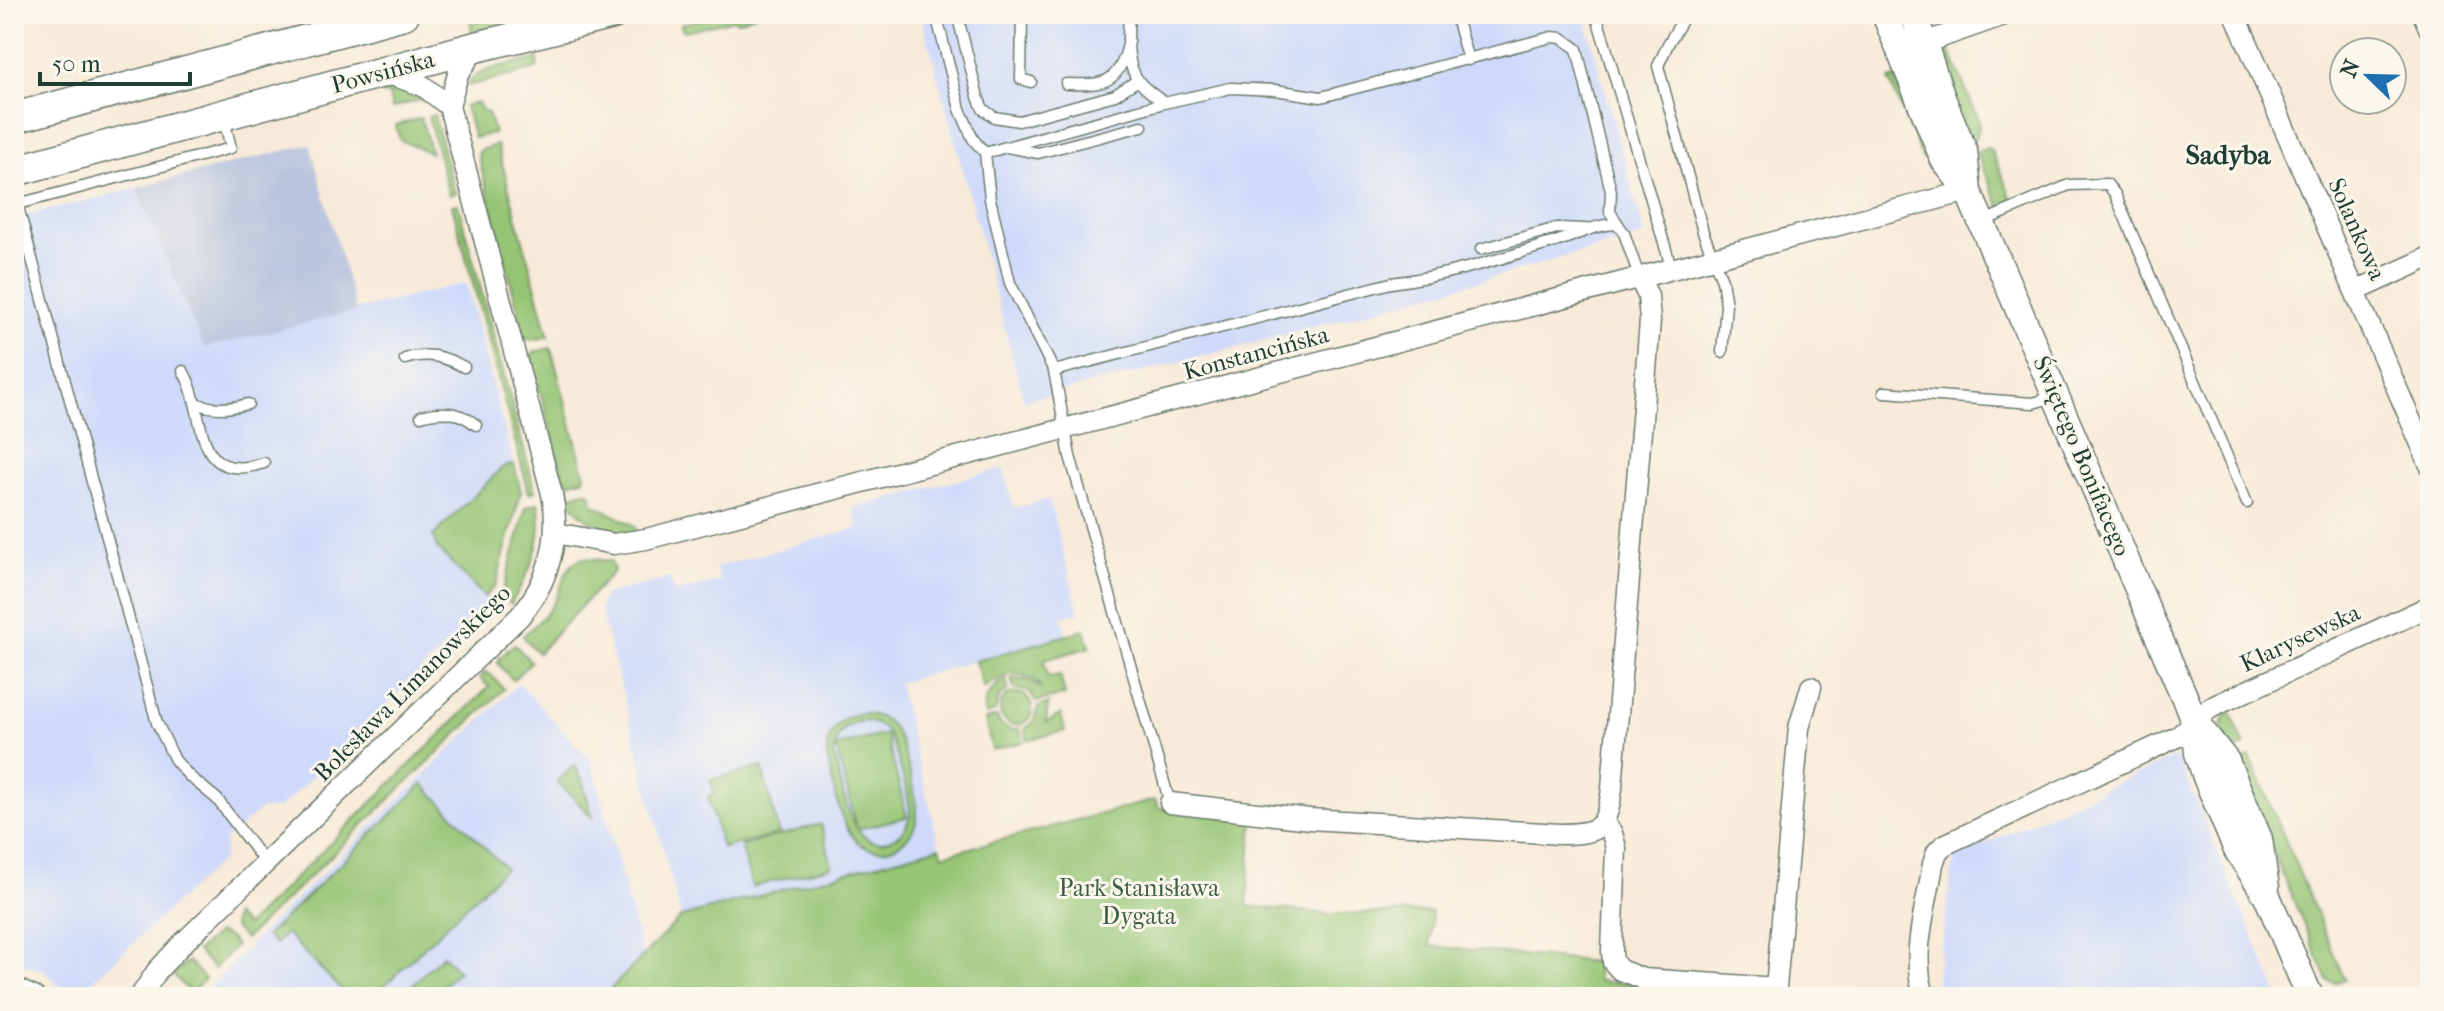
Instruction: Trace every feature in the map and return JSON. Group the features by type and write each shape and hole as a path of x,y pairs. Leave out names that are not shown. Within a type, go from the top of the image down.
{"main road":[{"path":"14,118 404,14"},
{"name":"Powsińska","path":"14,171 380,72 613,14"}],"street":[{"name":"Świętego Bonifacego","path":"1914,14 1942,98 1964,151 1968,191"},
{"path":"1890,26 1904,43 1924,43 2007,14"},
{"name":"Solankowa","path":"2235,14 2430,465"},
{"path":"2423,14 2430,30"},
{"name":"Świętego Bonifacego","path":"1890,26 1944,160 1968,191 1982,222 2195,722 2198,753 2237,850 2267,896 2310,997"},
{"path":"380,72 423,86 449,106 458,74 476,47"},
{"name":"Bolesława Limanowskiego","path":"140,997 157,971 520,616 541,583 556,533 555,506 449,106"},
{"name":"Konstancińska","path":"556,533 624,544 1968,191"},
{"path":"2356,291 2430,257"},
{"path":"1170,803 1310,819 1560,834 1586,834 1603,822 1609,810 1612,788 1650,321 1648,296 1640,279"},
{"name":"Klarysewska","path":"1925,997 1919,974 1919,954 1933,864 1937,852 1944,845 2179,736 2210,708 2430,606"},
{"path":"1603,822 1612,833 1616,848 1612,951 1613,962 1620,970 1643,979 1776,988 1799,728 1811,687"},
{"path":"14,988 34,997"}],"lane":[{"path":"936,14 960,109 973,139 985,153 990,199 1010,283 1054,371 1063,431 1170,803"},
{"path":"957,14 978,97 983,109 994,117 1019,121 1091,103 1125,91 1138,80"},
{"path":"1022,14 1021,79 1031,82"},
{"path":"1066,84 1105,82 1120,70 1128,46 1129,14"},
{"path":"1455,14 1468,60"},
{"path":"1596,14 1672,270"},
{"path":"1686,14 1658,66 1703,232 1722,280 1726,305 1722,352"},
{"path":"985,153 1164,103 1231,88 1321,97 1552,37 1562,38 1577,49 1611,191 1610,212 1624,233 1640,279"},
{"path":"1128,46 1138,80 1164,103"},
{"path":"16,205 231,148 223,115"},
{"path":"1005,146 1038,153 1142,126"},
{"path":"1982,222 2069,185 2107,184 2115,194 2247,503"},
{"path":"14,192 157,723 175,760 217,799 266,864"},
{"path":"1481,249 1557,228 1587,229 1617,224"},
{"path":"1054,371 1391,283 1435,277 1564,240 1587,229"},
{"path":"405,359 423,353 445,357 464,367"},
{"path":"183,371 190,383 207,452 216,461 249,468 264,463"},
{"path":"1884,392 2033,403 2056,396"},
{"path":"195,403 229,409 248,404"},
{"path":"421,416 434,412 463,414 476,425"}],"shaded area":[{"path":"921,14 1584,14 1645,235 1267,340 1024,401"},
{"path":"310,144 356,311 204,348 136,188"},
{"path":"136,188 204,347 466,283 521,492 496,584 485,597 490,603 279,809 261,809 225,840 224,858 76,997 70,997 44,970 14,963 14,219"},
{"path":"1003,468 1014,508 1049,499 1079,612 1062,617 1066,635 898,683 940,847 681,917 600,608 605,595 670,578 675,593 720,581 716,567 857,528 853,508"},
{"path":"519,683 592,762 643,957 603,997 201,997 271,923"},
{"path":"2177,756 2279,997 1943,997 1936,981 1954,858"}],"green space":[{"path":"469,14 550,14 472,33"},
{"path":"726,14 757,14 738,21 733,19 686,31 682,29 681,24"},
{"path":"1947,45 1980,123 1976,138 1970,141 1947,79 1944,54"},
{"path":"538,59 537,69 467,86 488,70"},
{"path":"1895,78 1928,157 1923,159 1889,80"},
{"path":"402,89 424,99 392,108 389,94 383,95 381,90"},
{"path":"478,103 488,113 494,133 474,138 465,106"},
{"path":"434,115 455,193 449,195 428,116"},
{"path":"421,118 431,153 400,140 396,125"},
{"path":"497,145 549,337 530,340 525,337 478,155 480,150"},
{"path":"1987,148 1991,150 2013,201 2000,207 1976,152"},
{"path":"458,204 535,491 529,493 452,205"},
{"path":"551,348 585,476 568,483 563,476 531,357 534,352"},
{"path":"514,464 521,492 496,584 485,597 437,548 433,536 503,467"},
{"path":"585,491 591,494 593,504 635,526 637,532 616,532 588,520 568,496"},
{"path":"538,503 538,543 530,568 511,604 502,595 526,507"},
{"path":"582,558 611,561 614,571 538,653 523,636 548,611 570,567"},
{"path":"1085,630 1090,647 1044,660 1048,677 1060,675 1065,695 1036,702 1030,692 1014,688 1011,679 1029,680 1042,689 1030,677 1022,675 1007,676 983,688 975,661"},
{"path":"514,644 531,662 513,680 498,664"},
{"path":"485,672 504,689 245,939 233,927 234,915 246,926 489,687 480,678"},
{"path":"1006,679 1008,690 999,697 995,712 985,715 989,694"},
{"path":"1016,693 1028,697 1032,709 1028,721 1016,725 1004,721 1000,709 1004,697"},
{"path":"1048,704 1046,723 1061,714 1065,731 1027,740 1025,729 1033,723 1038,707"},
{"path":"2230,711 2245,746 2231,752 2223,726 2223,720"},
{"path":"855,715 875,715 891,725 901,744 910,774 916,804 915,825 904,840 888,849 872,849 860,844 850,833 837,803 827,748 836,727","holes":["864,721 881,727 890,737 910,808 909,819 902,832 892,839 878,842 866,838 857,828 844,798 834,755 842,731 851,724"]},
{"path":"997,717 1006,728 1020,729 1023,742 992,750 985,720"},
{"path":"886,734 907,817 857,829 836,746"},
{"path":"2250,757 2345,980 2335,983 2328,981 2235,764"},
{"path":"575,765 582,780 593,818 557,781"},
{"path":"762,767 779,834 722,848 708,796 714,794 711,780"},
{"path":"423,784 505,868 373,997 348,997 286,933 275,944 266,936"},
{"name":"Park Stanisława Dygata","path":"1155,800 1159,808 1253,820 1247,906 1328,914 1432,912 1430,946 1595,962 1598,981 1774,997 603,997 681,917 940,847 943,855"},
{"path":"821,824 832,866 752,887 741,846"},
{"path":"217,933 227,936 236,945 214,969 197,951"},
{"path":"443,955 458,971 431,997 413,997 407,990"},
{"path":"188,961 205,979 191,993 173,975"}],"district":[{"name":"Sadyba","path":"2228,154"}]}
